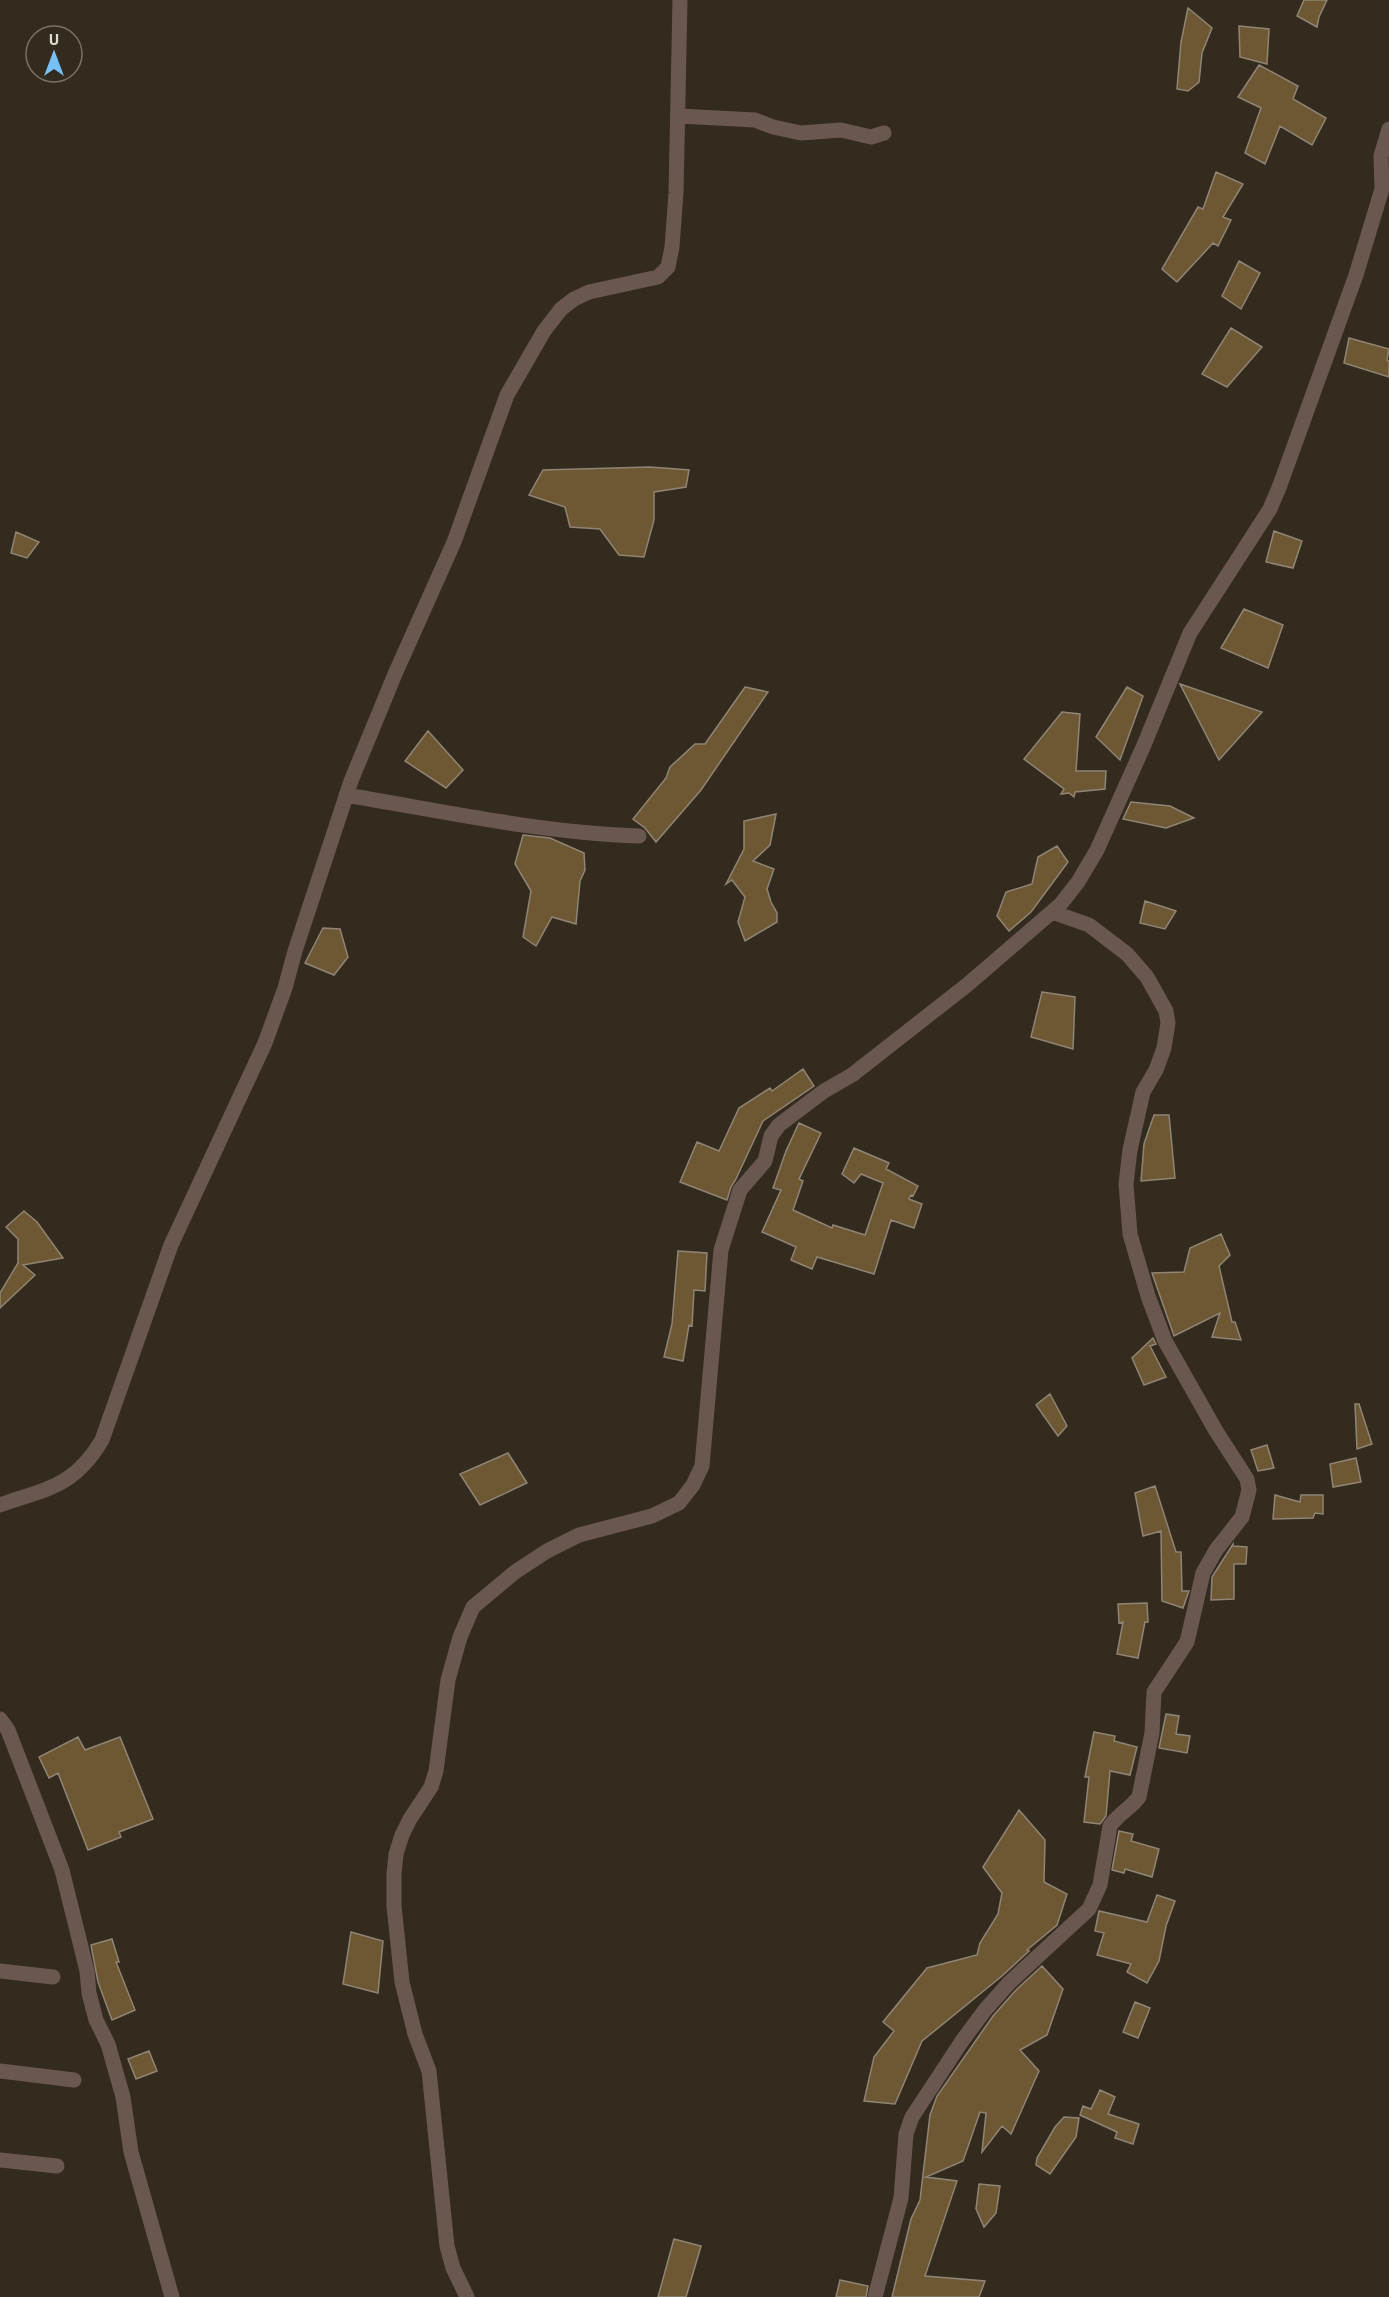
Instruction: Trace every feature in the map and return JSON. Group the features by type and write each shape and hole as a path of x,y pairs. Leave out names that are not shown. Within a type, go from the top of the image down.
{"street":[{"path":"0,1505 57,1485 73,1476 85,1466 102,1440 171,1245 265,1043 285,988 346,795 395,674 454,542 507,395 523,364 561,309 574,299 589,292 658,277 668,267 672,247 676,193 680,0"},
{"path":"679,116 754,120 801,133 841,130 871,137 884,133"},
{"path":"467,2297 453,2268 447,2246 429,2071 415,2034 402,1982 393,1906 393,1874 396,1854 410,1819 433,1782 448,1680 460,1637 473,1607 514,1572 547,1551 579,1535 652,1516 679,1503 693,1485 702,1466 721,1250 740,1190 765,1161 771,1136 779,1125 824,1091 852,1075 967,986 1052,912 1078,882 1097,850 1144,745 1190,633 1270,509 1280,485 1356,275 1382,189 1382,152 1389,129"},
{"path":"346,795 481,818 614,835 639,836"},
{"path":"875,2297 901,2198 906,2134 912,2117 985,2010 1009,1983 1089,1909 1100,1885 1110,1826 1115,1818 1140,1797 1152,1733 1154,1692 1187,1642 1203,1573 1216,1550 1242,1517 1249,1490 1247,1479 1216,1431 1165,1341 1148,1296 1130,1234 1126,1184 1130,1150 1143,1092 1156,1070 1164,1048 1168,1023 1166,1011 1147,977 1127,954 1089,925 1052,912"},
{"path":"0,1719 8,1730 62,1870 87,1971 91,2002 96,2020 108,2044 123,2097 131,2152 172,2297"},
{"path":"0,1971 53,1977"},
{"path":"0,2072 74,2080"},
{"path":"0,2160 57,2166"}],"building":[{"path":"1304,0 1327,0 1317,27 1297,16"},
{"path":"1188,8 1212,28 1202,53 1199,82 1188,91 1177,89 1181,42"},
{"path":"1239,26 1269,29 1267,64 1240,57"},
{"path":"1259,65 1298,86 1293,99 1326,118 1312,145 1280,126 1265,164 1245,153 1261,108 1238,97"},
{"path":"1216,172 1243,184 1223,217 1231,220 1218,246 1213,243 1177,282 1162,269 1198,207 1203,209"},
{"path":"1239,261 1260,273 1241,309 1222,296"},
{"path":"1231,328 1262,347 1227,387 1202,374"},
{"path":"1349,338 1389,349 1387,360 1389,361 1389,377 1344,363"},
{"path":"650,467 689,470 686,487 654,492 654,520 644,557 619,555 600,529 570,527 565,507 529,495 543,470"},
{"path":"1274,531 1302,541 1293,568 1266,562"},
{"path":"16,532 39,542 27,558 11,553"},
{"path":"1244,609 1283,625 1268,668 1221,648"},
{"path":"1180,684 1262,712 1219,760"},
{"path":"745,687 768,692 701,790 656,842 645,828 633,819 666,778 670,767 695,744 705,744"},
{"path":"1127,687 1143,696 1120,760 1096,737"},
{"path":"1062,712 1080,714 1076,771 1106,771 1105,789 1075,792 1074,797 1069,793 1061,794 1064,789 1024,759"},
{"path":"428,731 463,770 446,788 405,761"},
{"path":"1131,802 1170,806 1194,818 1166,828 1123,819"},
{"path":"776,814 770,845 753,861 774,869 767,889 777,913 777,922 745,941 738,922 745,897 732,880 726,884 744,849 744,821"},
{"path":"523,835 550,838 584,853 585,870 580,881 576,924 552,917 536,946 523,937 531,891 515,864"},
{"path":"1057,846 1068,862 1031,912 1009,931 997,916 1006,892 1032,884 1038,857"},
{"path":"1145,901 1176,911 1165,929 1140,923"},
{"path":"323,928 340,929 348,957 334,975 305,963"},
{"path":"1042,992 1075,997 1073,1049 1031,1037"},
{"path":"803,1069 814,1086 763,1121 727,1200 680,1182 697,1142 719,1151 739,1108 770,1088 772,1091"},
{"path":"1154,1115 1169,1115 1175,1178 1141,1181 1144,1144"},
{"path":"799,1123 821,1133 799,1179 803,1181 793,1210 832,1228 833,1225 865,1235 883,1183 861,1174 854,1183 842,1174 854,1148 889,1163 886,1169 918,1186 909,1199 922,1204 914,1228 891,1220 874,1274 817,1257 812,1269 791,1260 796,1247 762,1232 781,1190 773,1188"},
{"path":"24,1211 37,1222 63,1258 23,1265 35,1275 0,1308 0,1293 18,1263 18,1239 6,1227"},
{"path":"1221,1234 1230,1255 1219,1266 1232,1322 1235,1322 1241,1340 1212,1337 1220,1313 1174,1336 1152,1273 1184,1272 1190,1248"},
{"path":"678,1251 707,1253 705,1291 694,1290 692,1326 689,1325 683,1361 664,1357 672,1324"},
{"path":"1153,1338 1156,1344 1150,1346 1166,1377 1144,1385 1132,1358"},
{"path":"1050,1394 1067,1426 1058,1436 1036,1405"},
{"path":"1355,1404 1359,1404 1372,1444 1357,1449"},
{"path":"1267,1445 1274,1468 1258,1471 1251,1450"},
{"path":"508,1453 527,1483 480,1505 460,1474"},
{"path":"1356,1458 1361,1482 1333,1487 1330,1464"},
{"path":"1155,1486 1176,1552 1181,1552 1182,1591 1189,1591 1183,1608 1162,1601 1161,1531 1143,1536 1135,1493"},
{"path":"1275,1495 1300,1502 1301,1495 1323,1495 1323,1514 1315,1513 1313,1518 1273,1519"},
{"path":"1233,1544 1233,1546 1247,1547 1246,1564 1234,1564 1234,1599 1211,1600 1212,1577"},
{"path":"1147,1603 1148,1622 1145,1622 1138,1658 1117,1654 1123,1622 1119,1623 1118,1604"},
{"path":"1166,1714 1179,1716 1176,1734 1190,1736 1187,1753 1159,1748"},
{"path":"1094,1732 1115,1736 1114,1741 1137,1747 1130,1775 1110,1771 1106,1816 1100,1824 1084,1822 1089,1777 1085,1777"},
{"path":"78,1737 85,1750 120,1737 153,1819 119,1832 121,1837 88,1850 58,1773 49,1778 39,1757"},
{"path":"1019,1810 1045,1840 1044,1882 1067,1894 1057,1925 1027,1950 1029,1951 1002,1976 922,2041 895,2104 864,2101 874,2057 894,2031 883,2022 927,1968 977,1955 980,1943 998,1914 1002,1893 983,1867"},
{"path":"1119,1831 1133,1834 1131,1841 1159,1849 1152,1877 1125,1869 1124,1873 1112,1870"},
{"path":"1157,1895 1175,1901 1166,1926 1159,1961 1147,1983 1127,1972 1131,1964 1097,1955 1104,1933 1095,1931 1099,1911 1147,1922"},
{"path":"351,1932 383,1941 378,1993 343,1984"},
{"path":"112,1939 119,1962 116,1962 135,2010 112,2020 98,1982 91,1945"},
{"path":"1042,1966 1063,1989 1047,2035 1020,2050 1039,2071 1011,2134 1002,2126 982,2152 986,2113 980,2112 963,2161 926,2177 957,2181 925,2276 985,2281 979,2297 892,2297 911,2219 920,2200 930,2115 937,2096 993,2016"},
{"path":"1135,2002 1150,2008 1138,2038 1123,2032"},
{"path":"149,2051 157,2071 136,2079 128,2059"},
{"path":"1100,2090 1115,2097 1108,2114 1139,2124 1133,2144 1115,2138 1117,2132 1080,2115 1083,2106 1091,2109"},
{"path":"1064,2117 1079,2118 1076,2137 1050,2174 1036,2165 1037,2158 1055,2127"},
{"path":"979,2184 1000,2186 996,2213 984,2227 976,2209"},
{"path":"674,2239 701,2246 686,2297 658,2297"},
{"path":"840,2280 868,2286 866,2297 836,2297"}]}
